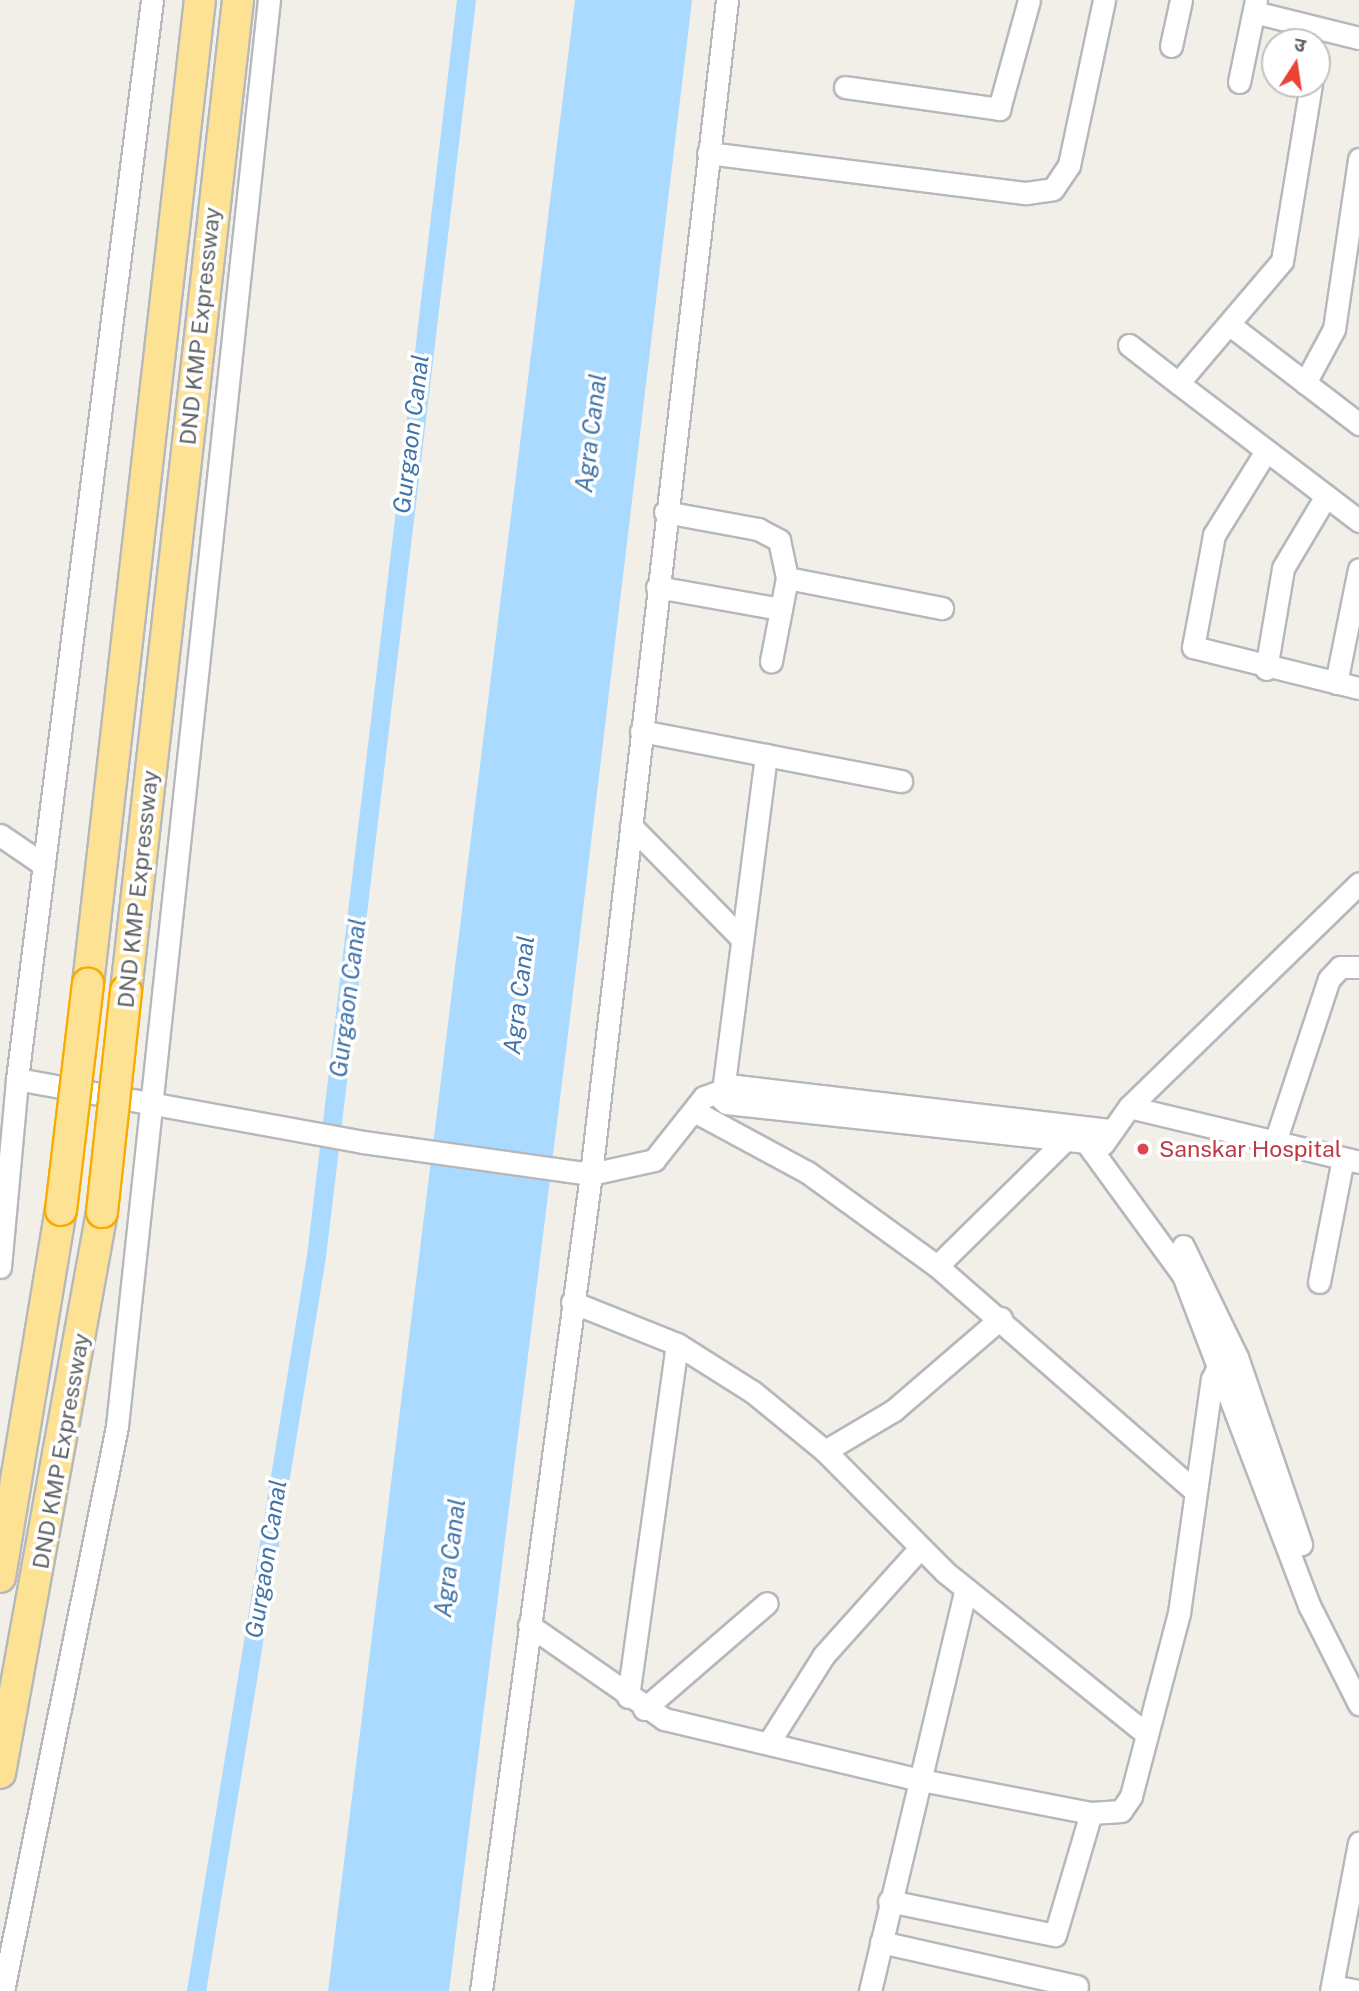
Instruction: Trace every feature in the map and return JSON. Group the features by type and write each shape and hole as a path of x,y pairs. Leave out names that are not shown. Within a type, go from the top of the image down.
{"highway":[{"name":"DND KMP Expressway","path":"0,1577 61,1210 200,0"},
{"name":"DND KMP Expressway","path":"0,1773 102,1212 238,0"}],"street":[{"path":"0,1267 18,1079 152,0"},
{"path":"3,1991 117,1426 270,0"},
{"path":"481,1991 528,1625 591,1174 665,512 727,0"},
{"path":"845,87 999,109 1029,0"},
{"path":"708,153 1026,193 1053,189 1069,165 1104,0"},
{"path":"1171,46 1181,0"},
{"path":"1239,82 1255,6 1300,28"},
{"path":"1331,37 1359,38"},
{"path":"1178,383 1282,261 1309,98"},
{"path":"1305,383 1334,329 1359,159"},
{"path":"1230,325 1359,424"},
{"path":"1129,345 1359,521"},
{"path":"1266,451 1214,535 1193,647 1266,669 1359,688"},
{"path":"1266,669 1283,568 1326,496"},
{"path":"665,512 771,533 785,554 787,578 771,661"},
{"path":"1336,683 1359,569"},
{"path":"787,578 942,608"},
{"path":"657,587 781,609"},
{"path":"641,731 901,781"},
{"path":"766,755 719,1092 726,1103 1061,1143 1093,1135 1129,1107 1359,883"},
{"path":"631,826 741,938"},
{"path":"0,835 44,865"},
{"path":"1274,1145 1329,979 1340,967 1359,967"},
{"path":"18,1079 363,1142 591,1174 654,1160 694,1111 719,1092 736,1086 1093,1135 1188,1253 1323,1605 1359,1677"},
{"path":"1129,1107 1274,1145 1351,1161 1319,1282"},
{"path":"694,1111 807,1172 937,1266 1001,1318 1193,1489"},
{"path":"937,1266 1061,1143"},
{"path":"572,1301 677,1344 753,1392 825,1451 919,1549 1144,1732"},
{"path":"825,1451 894,1410 1001,1318"},
{"path":"636,1703 677,1344"},
{"path":"528,1625 636,1703 769,1742 916,1779 1091,1813 1126,1807 1178,1613 1193,1489 1229,1360"},
{"path":"1229,1360 1310,1608 1359,1704"},
{"path":"769,1742 824,1655 919,1549"},
{"path":"870,1991 916,1779 966,1589"},
{"path":"636,1703 767,1603"},
{"path":"889,1901 1055,1935 1091,1813"},
{"path":"1359,1843 1353,1921 1332,1988 1359,1991"},
{"path":"881,1942 1077,1986"}],"water":[{"name":"Agra Canal","path":"575,0 692,0 570,1018 449,1991 328,1991"}],"waterway":[{"name":"Gurgaon Canal","path":"196,1991 316,1256 466,0"}],"place":[{"name":"Sanskar Hospital","path":"1143,1149"}]}
